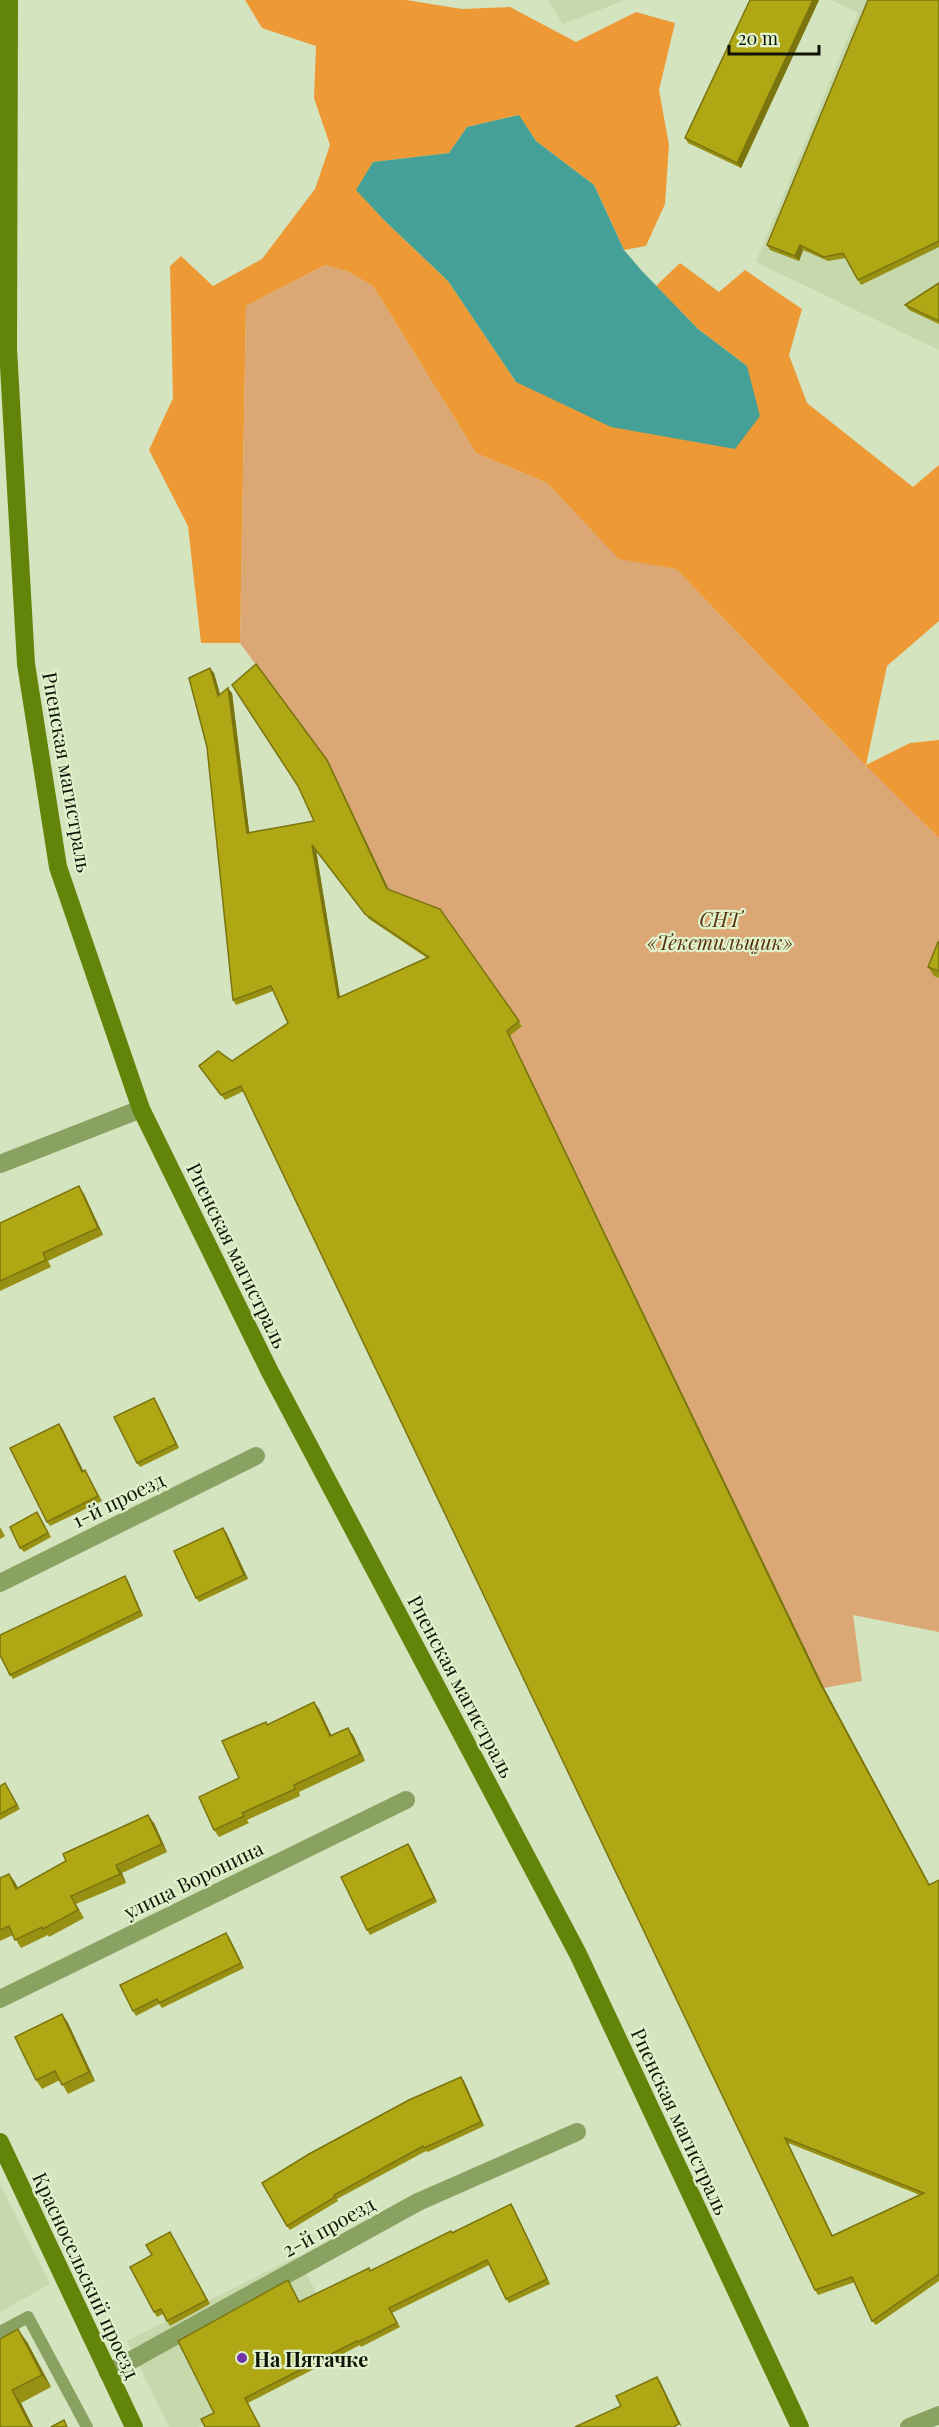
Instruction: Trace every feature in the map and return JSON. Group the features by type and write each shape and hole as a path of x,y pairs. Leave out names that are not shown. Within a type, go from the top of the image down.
{"main road":[{"name":"Рпенская магистраль","path":"9,0 8,349 26,664 58,867 141,1109 269,1370 578,1954 800,2427"},
{"name":"Красносельский проезд","path":"0,2142 134,2427"}],"street":[{"path":"0,1164 141,1109"},
{"name":"1-й проезд","path":"0,1583 256,1456"},
{"name":"улица Воронина","path":"0,1999 406,1800"},
{"name":"2-й проезд","path":"108,2373 418,2202 577,2132"},
{"path":"909,2427 939,2415"}],"lane":[{"path":"0,2332 28,2317 87,2427"}],"shaded area":[{"path":"245,0 406,0 462,9 510,7 576,42 636,12 675,23 659,90 669,145 665,204 646,246 624,250 594,185 536,141 518,115 467,127 449,153 373,162 357,190 385,221 448,281 516,382 747,366 698,329 656,286 680,263 719,292 745,270 802,309 789,355 807,403 913,487 939,465 939,621 887,666 866,765 910,743 939,740 939,838 866,766 676,569 619,559 547,483 476,453 373,286 349,272 325,265 246,306 240,643 201,643 188,526 149,450 173,398 170,266 181,256 213,286 262,259 315,189 330,145 314,98 316,46 262,28"},
{"path":"548,0 625,0 563,24"},
{"path":"831,0 939,0 939,350 756,262 858,13"},
{"path":"0,2184 50,2284 0,2312"},
{"path":"298,2256 346,2354 197,2427 169,2427 127,2341"}],"green space":[{"name":"СНТ «Текстильщик»","path":"325,265 349,272 373,286 476,453 547,483 619,558 676,569 866,766 939,838 939,1632 853,1615 862,1681 824,1688 510,1036 522,1025 391,894 330,765 240,643 246,306"}],"water":[{"path":"519,115 536,141 594,185 624,250 641,270 698,329 747,366 760,416 735,449 611,427 516,382 448,281 356,190 373,162 449,153 467,127"}],"building":[{"path":"750,0 813,0 737,163 685,138"},
{"path":"868,0 939,0 939,241 858,280 843,253 824,257 800,245 795,256 767,245"},
{"path":"939,283 939,321 905,305"},
{"path":"256,664 327,760 387,889 440,909 519,1021 507,1031 820,1683 929,1885 939,1880 939,2274 872,2321 852,2277 815,2290 241,1086 221,1095 199,1066 218,1051 232,1061 288,1023 271,986 233,1000 207,747 189,678 210,668 218,696 228,688 247,833 314,821 298,786 232,685","holes":["312,845 365,914 429,957 338,998","785,2138 924,2193 832,2236"]},
{"path":"939,942 939,971 928,967"},
{"path":"79,1186 98,1228 43,1253 46,1260 0,1281 0,1223"},
{"path":"154,1398 176,1444 137,1463 114,1417"},
{"path":"59,1424 82,1472 85,1470 98,1496 47,1522 10,1448"},
{"path":"37,1512 48,1533 20,1548 10,1527"},
{"path":"223,1528 244,1575 196,1598 174,1551"},
{"path":"125,1576 140,1611 10,1675 0,1655 0,1635"},
{"path":"314,1702 330,1736 348,1728 360,1754 294,1785 295,1789 242,1813 244,1816 214,1830 199,1797 239,1778 222,1741 266,1722 267,1725"},
{"path":"5,1783 17,1805 0,1814 0,1786"},
{"path":"148,1815 162,1844 116,1865 120,1874 71,1896 78,1910 43,1929 42,1927 15,1940 9,1926 0,1930 0,1878 9,1874 16,1889 66,1861 63,1854"},
{"path":"408,1844 434,1898 367,1930 341,1877"},
{"path":"226,1933 241,1963 159,2003 157,1999 133,2011 120,1985"},
{"path":"62,2014 89,2072 62,2085 55,2071 36,2080 15,2037"},
{"path":"461,2077 481,2122 424,2148 423,2146 334,2195 335,2197 287,2226 262,2183 309,2154 409,2100"},
{"path":"511,2204 547,2279 506,2299 487,2260 389,2308 397,2323 245,2398 260,2427 205,2427 201,2419 214,2413 178,2341 288,2280 299,2302"},
{"path":"170,2232 207,2300 167,2321 161,2309 154,2312 130,2267 152,2255 146,2245"},
{"path":"18,2329 42,2375 12,2390 31,2427 0,2427 0,2339"},
{"path":"657,2377 679,2424 673,2427 575,2427 621,2406 616,2396"},
{"path":"64,2420 67,2427 51,2427"}],"place":[{"name":"На Пятачке","path":"242,2358"}]}
